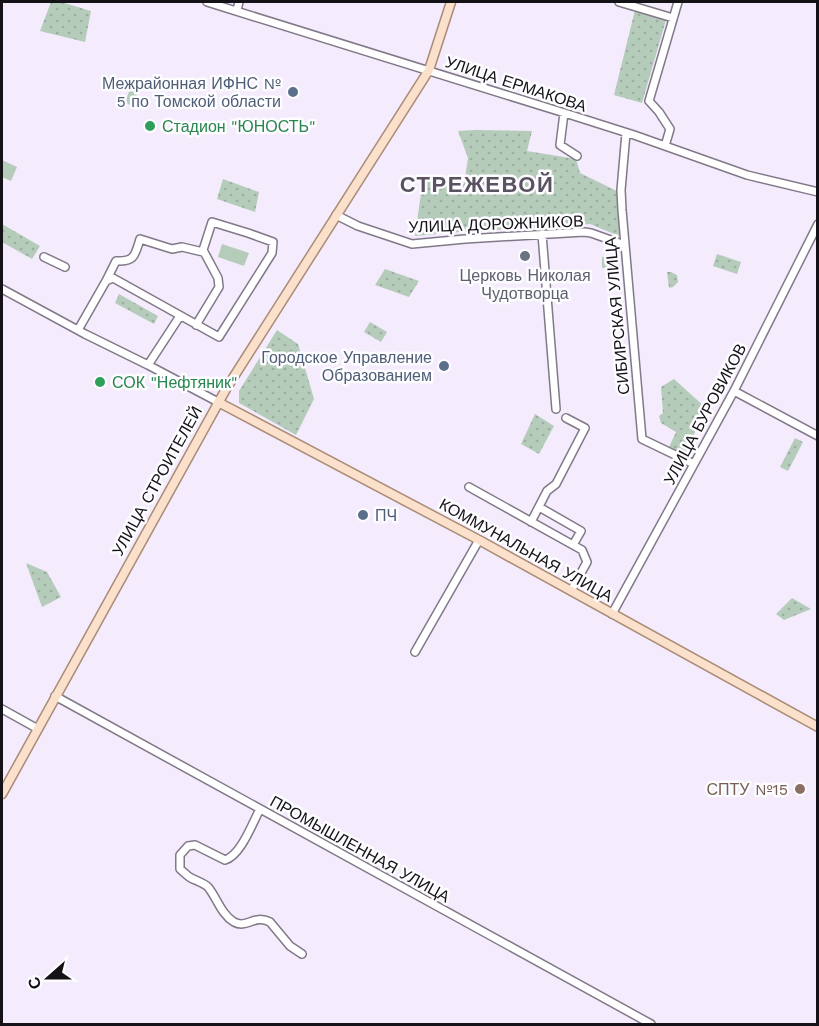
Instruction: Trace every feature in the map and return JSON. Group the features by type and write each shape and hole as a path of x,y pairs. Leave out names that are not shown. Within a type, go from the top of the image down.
{"main road":[{"name":"УЛИЦА СТРОИТЕЛЕЙ","path":"2,794 219,402 429,70 451,2"},
{"name":"КОММУНАЛЬНАЯ УЛИЦА","path":"219,402 479,540 818,727"}],"street":[{"name":"УЛИЦА ЕРМАКОВА","path":"207,2 564,113 747,175 818,192"},
{"path":"237,10 239,2"},
{"path":"619,2 673,18"},
{"path":"665,146 670,129 649,101 678,2"},
{"path":"564,113 560,145 576,156"},
{"name":"СИБИРСКАЯ УЛИЦА","path":"626,133 621,190 642,438 694,464"},
{"name":"УЛИЦА ДОРОЖНИКОВ","path":"336,215 358,226 412,244 584,232 624,245"},
{"path":"106,281 113,278 220,341 272,253 273,242 212,222 203,252"},
{"name":"УЛИЦА БУРОВИКОВ","path":"612,614 734,391 818,224"},
{"path":"542,234 556,409"},
{"path":"78,330 116,261 134,257 140,239 172,249 182,247 203,252 218,278 219,287 196,325"},
{"path":"44,257 65,267"},
{"path":"2,289 219,402"},
{"path":"148,365 180,316"},
{"path":"734,391 818,436"},
{"path":"531,522 547,491 556,484 585,428 566,418"},
{"path":"469,487 582,550 587,562 571,591"},
{"path":"539,507 581,531 573,545"},
{"path":"415,652 479,540"},
{"name":"ПРОМЫШЛЕННАЯ УЛИЦА","path":"56,696 651,1024"},
{"path":"2,709 38,729"},
{"path":"260,809 240,848 232,858 225,860 195,845 188,846 180,855 180,869 189,877 207,886 225,913 234,922 243,924 259,918 267,920 290,946 302,954"}],"green space":[{"path":"51,2 61,2 91,11 85,42 40,31"},
{"path":"635,10 666,20 642,103 614,95"},
{"path":"131,86 139,89 133,106 125,103"},
{"path":"458,131 532,131 527,151 576,159 580,173 619,192 619,236 590,224 415,236 423,179 464,184 468,158"},
{"path":"2,160 17,167 11,181 2,177"},
{"path":"223,179 259,192 255,212 217,199"},
{"path":"2,224 40,246 32,259 2,242"},
{"path":"222,244 249,253 244,266 218,257"},
{"path":"717,254 741,262 737,274 713,266"},
{"path":"615,256 615,267 602,268 602,257"},
{"path":"385,269 419,281 409,297 375,285"},
{"path":"667,272 677,275 678,282 673,287 669,288"},
{"path":"119,294 158,316 154,324 115,303"},
{"path":"370,322 387,332 381,342 364,332"},
{"path":"277,330 298,344 314,399 296,435 239,403 239,391"},
{"path":"674,379 706,408 684,456 669,447 676,432 661,423 659,416 663,413 661,387"},
{"path":"535,414 554,426 539,454 521,444"},
{"path":"795,438 803,442 788,471 780,467"},
{"path":"26,563 47,572 61,597 42,607"},
{"path":"792,598 811,609 784,620 776,614"}],"place":[{"name":"Межрайонная ИФНС № 5 по Томской области","path":"293,92"},
{"name":"Стадион \"ЮНОСТЬ\"","path":"150,126"},
{"name":"Церковь Николая Чудотворца","path":"525,256"},
{"name":"Городское Управление Образованием","path":"444,366"},
{"name":"СОК \"Нефтяник\"","path":"100,382"},
{"name":"ПЧ","path":"363,515"},
{"name":"СПТУ №15","path":"800,789"}],"district":[{"name":"СТРЕЖЕВОЙ","path":"477,184"}]}
